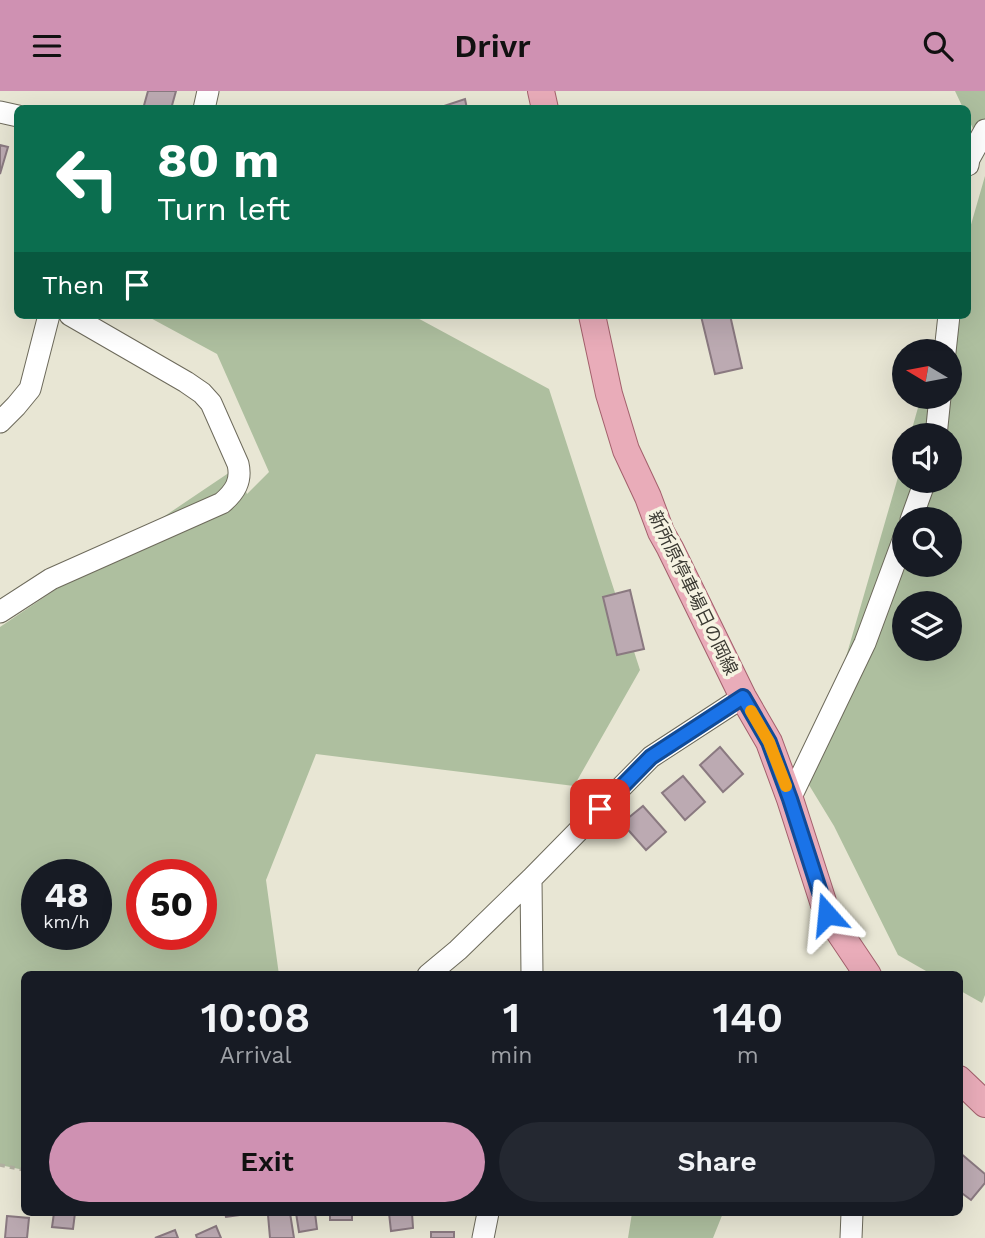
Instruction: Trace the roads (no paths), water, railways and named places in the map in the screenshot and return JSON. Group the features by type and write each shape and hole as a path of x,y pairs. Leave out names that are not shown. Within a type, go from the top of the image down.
{"main road":[{"name":"新所原停車場日の岡線","path":"593,319 609,394 626,450 661,532 743,697 769,742 827,914 865,971"}],"street":[{"path":"971,154 985,130"},
{"path":"0,422 30,389 48,319"},
{"path":"0,612 51,579 222,503 232,495 238,484 238,464 211,403 202,393 77,319"},
{"path":"946,339 949,319"},
{"path":"790,799 864,643 892,569"},
{"path":"433,971 531,879 651,757 743,697"},
{"path":"531,879 532,971"},
{"path":"483,1238 487,1216"},
{"path":"851,1238 852,1216"}]}
